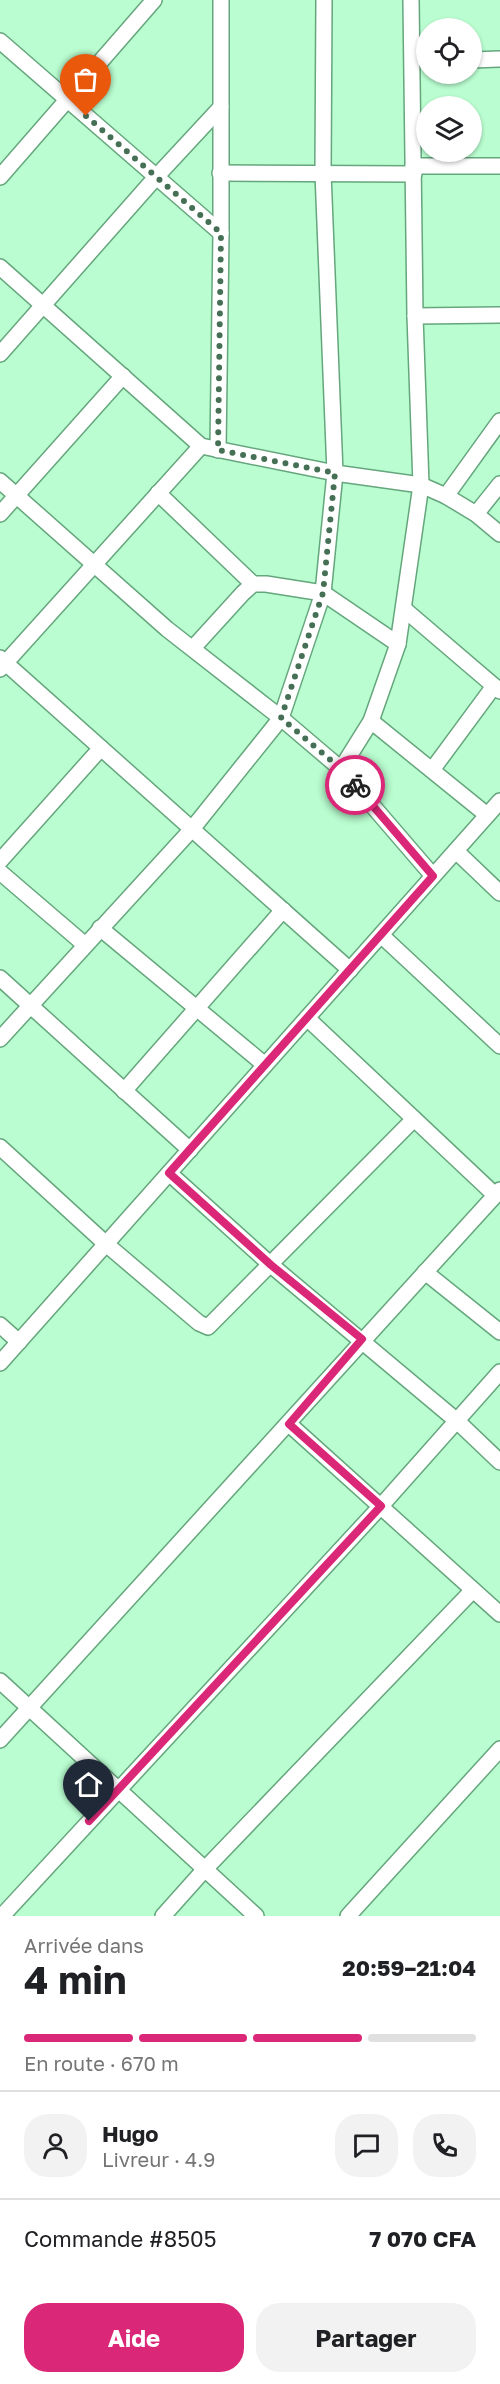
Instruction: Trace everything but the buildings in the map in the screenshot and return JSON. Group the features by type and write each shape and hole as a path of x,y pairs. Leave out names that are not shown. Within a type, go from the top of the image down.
{"street":[{"path":"0,177 154,0"},
{"path":"218,450 221,0"},
{"path":"0,1039 84,944 192,829 281,718 323,593 335,473 323,173 324,0"},
{"path":"411,0 416,38"},
{"path":"0,41 221,233"},
{"path":"482,60 500,59"},
{"path":"341,769 370,721 398,644 421,485 413,170 418,84"},
{"path":"0,354 221,107"},
{"path":"220,173 323,173 500,166"},
{"path":"0,267 201,446 335,473 421,485 446,496 476,514 500,534"},
{"path":"415,316 500,315"},
{"path":"0,514 123,376"},
{"path":"446,496 500,421"},
{"path":"201,446 2,664 101,748 350,970"},
{"path":"0,481 167,629 281,718 341,769 433,876"},
{"path":"476,514 500,484"},
{"path":"158,493 253,584 323,593 398,644"},
{"path":"193,648 253,584"},
{"path":"404,609 497,689 432,770"},
{"path":"370,721 488,815"},
{"path":"0,861 101,748"},
{"path":"0,1363 500,801"},
{"path":"456,851 500,893"},
{"path":"0,872 84,944"},
{"path":"124,1091 283,910"},
{"path":"100,928 265,1065"},
{"path":"381,935 500,1046"},
{"path":"0,978 32,1004 190,1150"},
{"path":"0,1740 497,1193 306,1018"},
{"path":"0,1147 106,1244 199,1323 208,1327 414,1119"},
{"path":"169,1173 271,1265 457,1421 500,1462"},
{"path":"425,1272 500,1332"},
{"path":"0,1325 19,1342"},
{"path":"2,1916 381,1506 500,1372"},
{"path":"289,1424 500,1614"},
{"path":"163,1916 205,1869 473,1590"},
{"path":"0,1681 256,1916"},
{"path":"348,1916 500,1749"}],"way so far":[{"path":"86,116 221,233 218,450 335,473 323,593 281,718 341,769 355,785"}],"route":[{"path":"89,1821 381,1506 289,1424 362,1339 271,1265 169,1173 433,876 355,785"}]}
